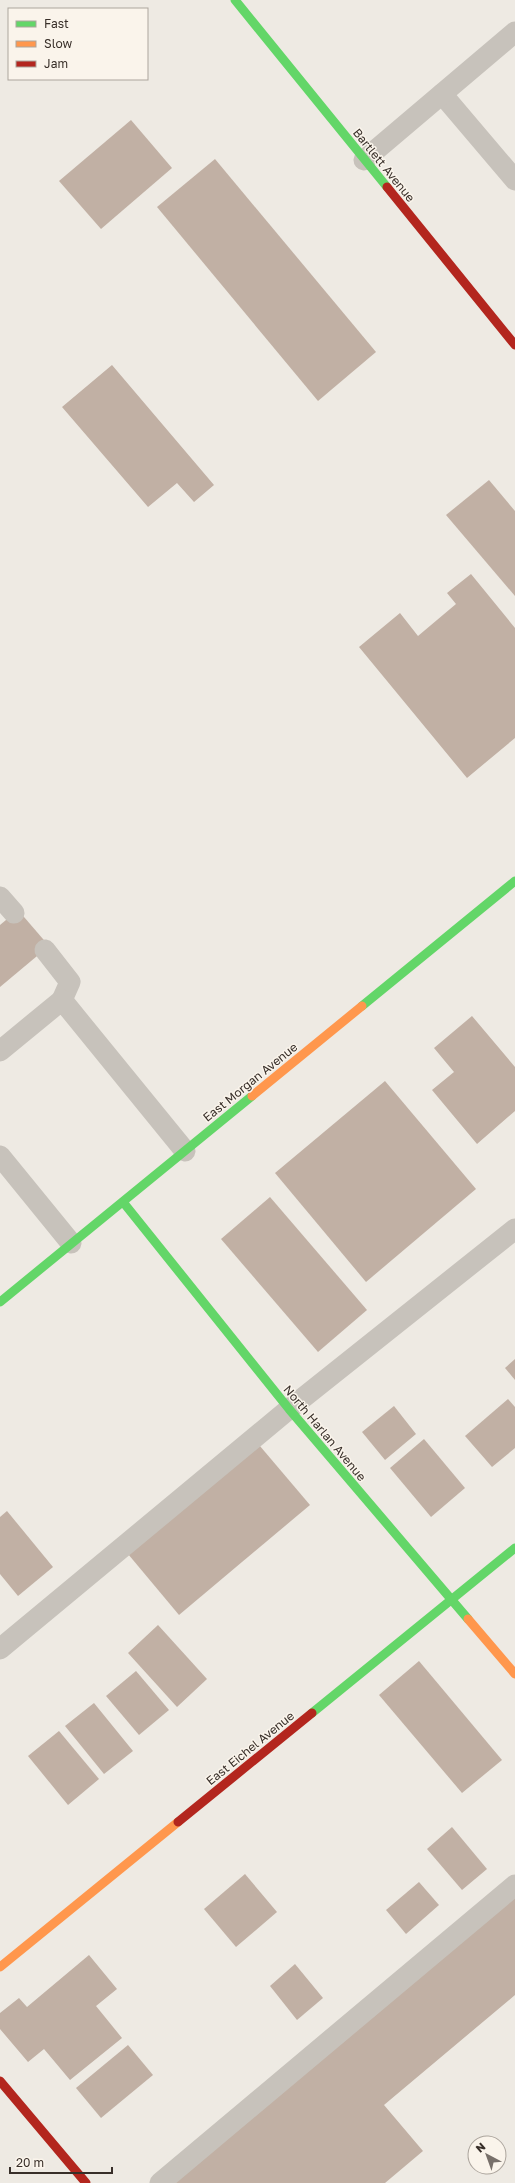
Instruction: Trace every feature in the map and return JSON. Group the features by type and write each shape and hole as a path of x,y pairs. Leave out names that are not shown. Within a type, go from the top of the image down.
{"street":[{"name":"Bartlett Avenue","path":"235,0 515,345"},
{"name":"East Morgan Avenue","path":"0,1302 515,880"},
{"name":"North Harlan Avenue","path":"123,1202 289,1408 515,1674"},
{"name":"East Eichel Avenue","path":"0,1967 515,1548"},
{"path":"0,2081 86,2183"}],"lane":[{"path":"364,160 515,32"},
{"path":"442,94 515,180"},
{"path":"0,897 14,913"},
{"path":"0,1051 62,1000 70,982 45,950"},
{"path":"62,1000 185,1151"},
{"path":"0,1156 71,1243"},
{"path":"0,1649 289,1408 515,1229"},
{"path":"160,2183 515,1885"}],"building":[{"path":"131,120 172,168 101,229 59,181"},
{"path":"215,159 376,352 318,401 157,207"},
{"path":"112,365 214,485 194,502 177,483 148,507 62,407"},
{"path":"489,480 515,511 515,596 446,515"},
{"path":"471,574 515,628 515,738 467,778 359,647 400,613 418,636 456,604 447,593"},
{"path":"18,910 49,946 0,987 0,925"},
{"path":"472,1016 515,1067 515,1111 477,1144 432,1090 454,1072 434,1048"},
{"path":"385,1081 476,1189 366,1282 275,1173"},
{"path":"270,1197 367,1310 318,1352 221,1239"},
{"path":"515,1359 515,1380 505,1368"},
{"path":"508,1399 515,1407 515,1448 492,1467 465,1436"},
{"path":"394,1406 416,1434 385,1460 362,1432"},
{"path":"254,1439 310,1505 179,1615 123,1548"},
{"path":"424,1439 465,1488 431,1517 390,1468"},
{"path":"7,1511 53,1567 18,1596 0,1574 0,1517"},
{"path":"158,1625 207,1679 177,1707 128,1653"},
{"path":"419,1661 502,1760 462,1793 379,1695"},
{"path":"136,1671 169,1710 139,1735 106,1696"},
{"path":"94,1703 133,1751 104,1774 65,1726"},
{"path":"59,1731 99,1779 68,1805 28,1756"},
{"path":"452,1827 487,1869 462,1890 427,1849"},
{"path":"245,1874 277,1912 236,1947 204,1909"},
{"path":"419,1882 439,1905 406,1934 386,1910"},
{"path":"515,1887 515,1995 384,2105 423,2151 385,2183 163,2183"},
{"path":"89,1955 117,1989 96,2006 122,2038 70,2080 44,2049 28,2062 0,2029 0,2013 19,1998 27,2007"},
{"path":"295,1964 323,1998 297,2020 270,1986"},
{"path":"128,2045 153,2075 101,2118 76,2088"}],"traffic: fast":[{"path":"235,0 387,187"},
{"path":"362,1006 515,881"},
{"path":"0,1302 252,1096"},
{"path":"123,1202 289,1409 468,1619"},
{"path":"312,1713 515,1548"}],"traffic: slow":[{"path":"252,1096 362,1006"},
{"path":"468,1619 515,1674"},
{"path":"0,1967 178,1822"}],"traffic: jam":[{"path":"387,187 515,345"},
{"path":"178,1822 312,1713"},
{"path":"0,2081 86,2183"}]}
